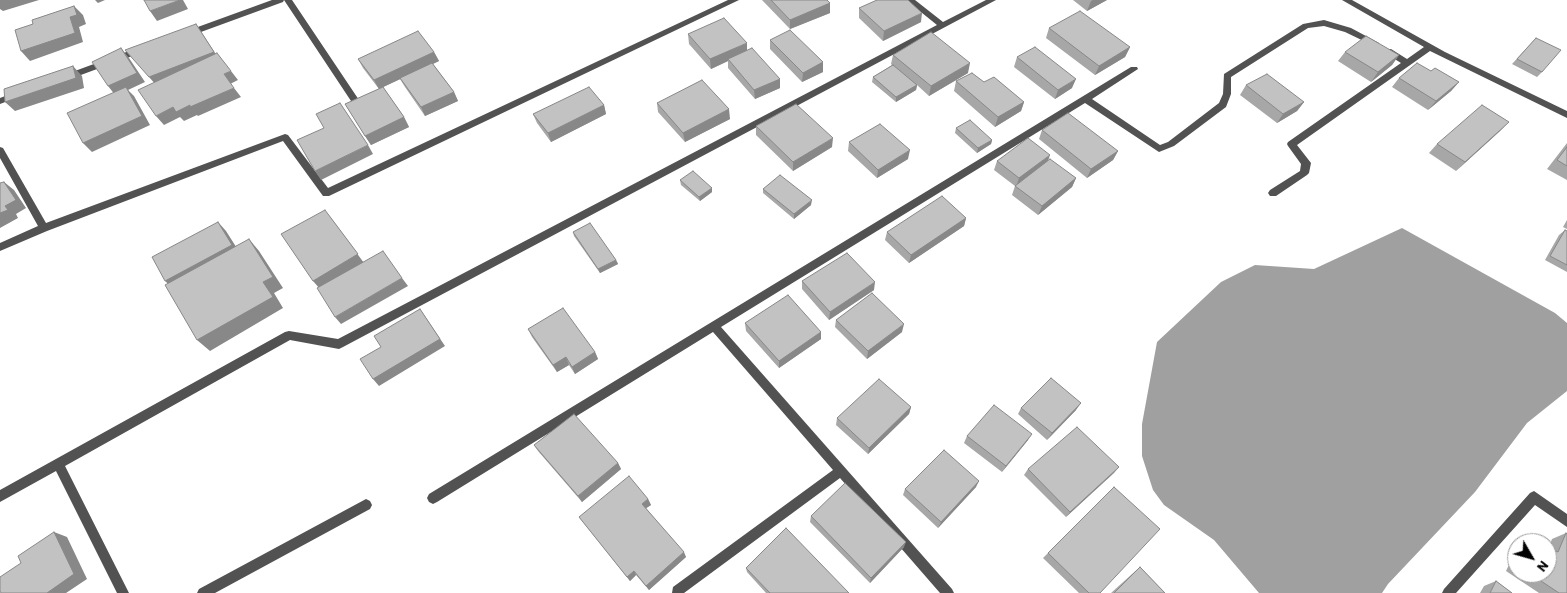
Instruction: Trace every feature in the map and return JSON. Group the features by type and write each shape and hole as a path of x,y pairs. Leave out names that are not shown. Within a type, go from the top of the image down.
{"street":[{"path":"177,37 280,0"},
{"path":"288,0 356,102"},
{"path":"0,247 44,228 285,137 326,194 735,0"},
{"path":"910,0 943,26"},
{"path":"0,496 289,335 339,344 992,0"},
{"path":"1346,0 1430,47 1566,112"},
{"path":"1086,99 1159,149 1171,144 1223,105 1227,94 1228,76 1306,26 1324,23 1348,30 1408,62"},
{"path":"56,80 149,47"},
{"path":"1273,194 1304,173 1306,163 1292,144 1430,47"},
{"path":"433,498 1134,69"},
{"path":"0,101 28,91"},
{"path":"0,150 44,228"},
{"path":"715,327 948,593"},
{"path":"58,464 123,593"},
{"path":"677,591 841,471"},
{"path":"1448,593 1534,497 1567,521"},
{"path":"203,593 366,505"}],"shaded area":[{"path":"1402,228 1555,313 1567,323 1567,391 1527,423 1475,492 1388,584 1382,593 1259,593 1214,540 1164,505 1153,490 1142,456 1142,424 1157,342 1221,282 1255,265 1314,269"}],"building":[{"path":"144,0 180,0 150,11"},
{"path":"771,0 827,0 830,3 790,20"},
{"path":"877,0 908,0 922,13 884,31 859,8"},
{"path":"74,6 77,15 70,17 75,33 21,51 15,30 33,24 32,20"},
{"path":"1080,11 1130,47 1099,66 1049,28"},
{"path":"724,18 747,43 710,59 688,34"},
{"path":"196,24 214,52 149,77 125,50"},
{"path":"790,30 823,62 803,73 770,40"},
{"path":"418,31 434,52 374,80 358,59"},
{"path":"931,32 970,63 931,86 893,55"},
{"path":"1366,36 1399,55 1378,72 1345,52"},
{"path":"1536,38 1561,50 1542,72 1517,59"},
{"path":"1035,47 1076,79 1058,90 1017,57"},
{"path":"121,48 137,73 108,86 92,62"},
{"path":"752,48 780,79 754,90 728,59"},
{"path":"217,53 231,71 224,74 234,88 190,107 190,105 176,112 173,107 156,116 138,90"},
{"path":"432,63 454,92 421,107 400,78"},
{"path":"1417,63 1431,71 1435,68 1459,82 1436,101 1399,78"},
{"path":"893,65 917,85 896,97 873,77"},
{"path":"73,66 76,78 5,102 4,89"},
{"path":"972,73 984,82 994,77 1024,102 998,117 956,81"},
{"path":"1267,74 1304,102 1283,114 1246,85"},
{"path":"702,80 729,109 683,133 657,103"},
{"path":"126,87 142,116 83,143 67,113"},
{"path":"383,87 404,117 365,136 345,104"},
{"path":"589,87 604,105 548,133 533,114"},
{"path":"340,103 368,145 315,171 297,140 324,128 316,114"},
{"path":"796,104 833,138 793,162 756,126"},
{"path":"1482,105 1509,122 1465,162 1437,144"},
{"path":"1068,113 1118,151 1091,169 1042,130"},
{"path":"970,120 992,140 978,148 956,128"},
{"path":"880,124 910,150 878,170 849,142"},
{"path":"1028,138 1050,155 1019,178 997,161"},
{"path":"1567,147 1567,166 1557,160"},
{"path":"1050,159 1076,178 1042,206 1015,186"},
{"path":"693,171 712,188 699,197 680,180"},
{"path":"780,175 812,200 794,214 763,189"},
{"path":"4,182 16,200 5,206 8,210 0,213 0,183"},
{"path":"942,196 966,218 911,255 887,232"},
{"path":"325,210 358,254 313,281 281,234"},
{"path":"218,222 232,245 165,281 152,257"},
{"path":"590,223 616,260 598,269 573,232"},
{"path":"1565,230 1567,231 1567,265 1550,256"},
{"path":"249,239 273,277 263,282 273,297 197,340 165,285"},
{"path":"383,251 402,278 335,317 317,288"},
{"path":"847,253 875,282 830,312 802,281"},
{"path":"872,293 904,324 868,351 836,320"},
{"path":"788,295 821,332 779,361 745,323"},
{"path":"563,308 595,352 572,367 566,357 553,365 528,329"},
{"path":"420,309 440,339 373,379 360,359 381,347 374,336"},
{"path":"1051,378 1081,403 1052,433 1021,408"},
{"path":"879,379 911,407 869,448 837,418"},
{"path":"994,405 1032,434 1006,466 967,436"},
{"path":"574,414 618,463 578,496 534,445"},
{"path":"1077,427 1119,467 1070,512 1028,469"},
{"path":"944,450 979,481 941,522 905,489"},
{"path":"629,476 648,499 642,504 684,552 646,586 634,571 627,577 579,517"},
{"path":"845,483 906,542 871,578 811,516"},
{"path":"1114,487 1160,529 1100,593 1089,593 1048,553"},
{"path":"786,528 849,593 770,593 746,568"},
{"path":"54,532 74,574 47,593 1,593 0,577 21,563 18,556"},
{"path":"1566,533 1567,593 1559,593 1544,583 1557,583 1558,552"},
{"path":"1140,567 1165,593 1114,593"},
{"path":"1496,581 1512,593 1490,593"}]}
